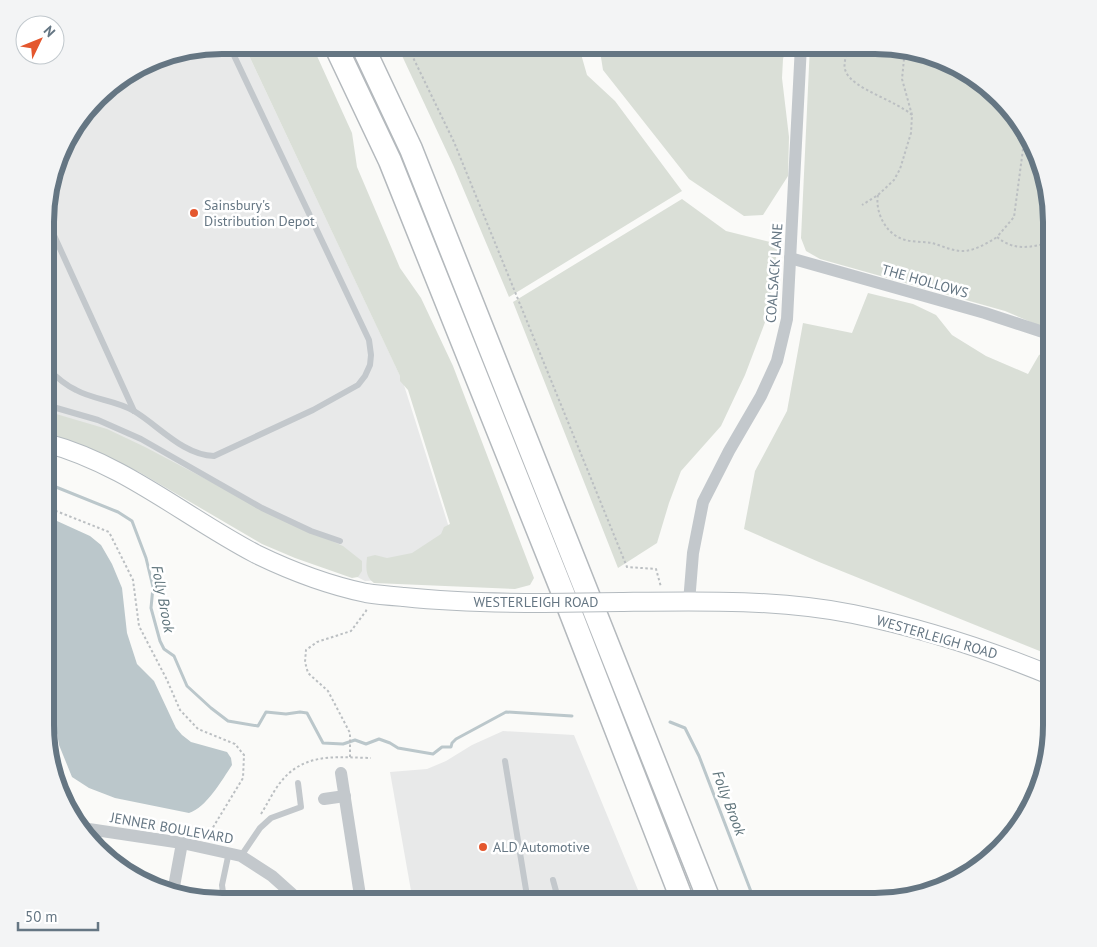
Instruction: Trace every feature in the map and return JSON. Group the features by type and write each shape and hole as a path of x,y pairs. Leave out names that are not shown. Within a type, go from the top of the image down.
{"highway":[{"path":"339,54 390,161 564,593 679,893"},
{"path":"366,54 411,149 706,893"}],"street":[{"name":"COALSACK LANE","path":"689,602 693,553 703,502 729,451 761,396 777,361 787,319 801,54"},
{"name":"THE HOLLOWS","path":"790,258 985,313 1043,332"},
{"name":"WESTERLEIGH ROAD","path":"54,446 88,457 138,482 254,553 279,565 332,584 368,593 473,602 771,604 852,614 929,632 1009,658 1043,672"},
{"path":"340,768 360,893"},
{"path":"324,799 345,796"},
{"name":"JENNER BOULEVARD","path":"90,829 182,843 235,854 272,876 291,893"},
{"path":"174,886 182,843"}],"lane":[{"path":"54,375 77,391 116,403 134,411 165,434 205,456 214,456 313,410 358,385 365,376 370,365 369,340 232,54"},
{"path":"54,237 134,411"},
{"path":"54,407 98,420 141,440 262,508 311,531 340,541"},
{"path":"505,761 527,893"},
{"path":"223,893 222,885 235,854 271,818 302,807 298,783"},
{"path":"554,880 557,893"}],"path":[{"path":"411,54 454,142 627,568 656,569 665,602"},
{"path":"847,54 844,64 846,73 852,80 906,109 912,115"},
{"path":"862,205 878,195 894,180 900,168 911,133 912,115 902,79 904,59"},
{"path":"878,195 877,203 881,218 888,231 898,238 964,251 990,242 997,237 1014,217 1024,143"},
{"path":"997,237 1012,246 1021,247 1043,243"},
{"path":"54,509 109,532 133,580 139,626 180,710 198,729 235,744 244,756 243,778 212,829 211,838"},
{"path":"350,757 350,734 346,723 328,691 308,673 305,662 306,650 317,642 350,631 366,611 368,593"},
{"path":"338,757 340,768"}],"shaded area":[{"path":"248,54 403,382 464,575 365,581 70,430 54,427 54,222 59,178 76,138 88,119 111,95 147,71 178,59 200,55"},
{"path":"248,54 316,54 352,133 357,167 400,268 421,298 453,366 534,578 530,585 515,589 374,583 369,578 366,568 367,557 375,555 387,558 412,553 441,534 444,527 450,524 408,390 400,381 400,376"},
{"path":"401,54 581,54 587,75 615,101 682,191 509,297 454,167"},
{"path":"600,54 784,54 782,78 789,137 788,176 763,215 744,216 689,179 603,70"},
{"path":"810,54 886,54 919,59 959,76 978,88 1009,119 1026,147 1040,189 1043,211 1043,327 1005,311 820,259 806,251 801,238"},
{"path":"682,199 726,231 778,244 767,317 745,375 721,426 681,471 657,543 618,568 513,302"},
{"path":"868,293 913,304 936,315 952,335 986,356 1028,374 1039,355 1043,353 1043,652 819,562 744,529 755,471 787,411 803,323 852,333"},
{"path":"54,413 107,429 276,516 343,546 362,561 362,571 358,577 352,578 262,544 139,472 100,455 54,439"},
{"path":"54,520 90,536 101,545 112,564 122,588 127,633 137,664 154,681 176,728 191,742 227,752 231,758 232,765 207,800 189,813 115,798 89,788 72,777 59,745 55,721"},
{"path":"503,731 574,735 639,893 411,893 390,772 427,769 446,761 472,745"}],"waterway":[{"name":"Folly Brook","path":"54,486 118,512 132,521 146,558 153,587 151,608 160,641 164,649 174,656 187,686 228,721 258,726 266,712 286,714 307,713 323,743 343,744 355,740 366,744 379,739 398,748 433,754 442,747 451,747 456,739 506,712 572,716"},
{"name":"Folly Brook","path":"670,722 685,728 699,756 752,893"}],"place":[{"name":"Sainsbury's Distribution Depot","path":"194,213"},
{"name":"ALD Automotive","path":"483,847"}]}
